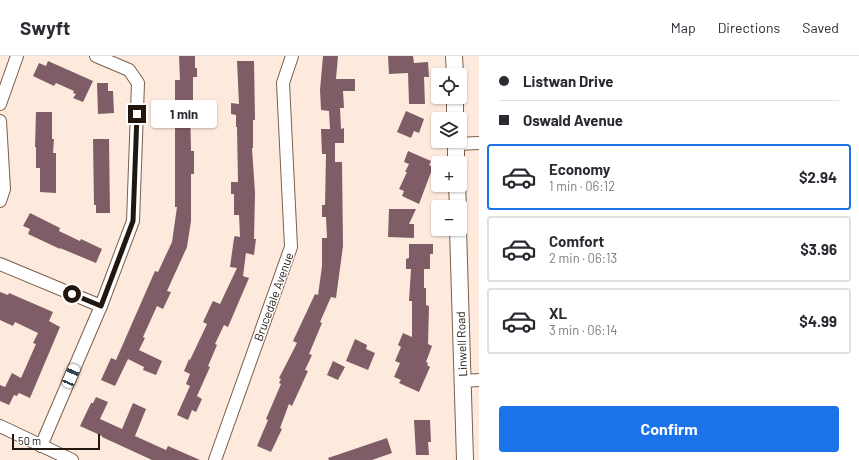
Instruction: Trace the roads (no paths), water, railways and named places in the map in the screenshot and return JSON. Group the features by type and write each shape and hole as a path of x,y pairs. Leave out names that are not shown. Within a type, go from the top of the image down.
{"main road":[{"path":"454,56 455,68"},
{"name":"Linwell Road","path":"458,236 465,460"}],"street":[{"path":"0,104 16,56"},
{"path":"41,446 101,306 133,221 138,83 129,70 96,56"},
{"name":"Brucedale Avenue","path":"215,460 292,247 283,82 292,56"},
{"path":"0,121 4,189 0,201"},
{"path":"467,142 479,143"},
{"path":"0,264 101,306"},
{"path":"463,381 479,380"},
{"path":"0,426 72,460"}]}
